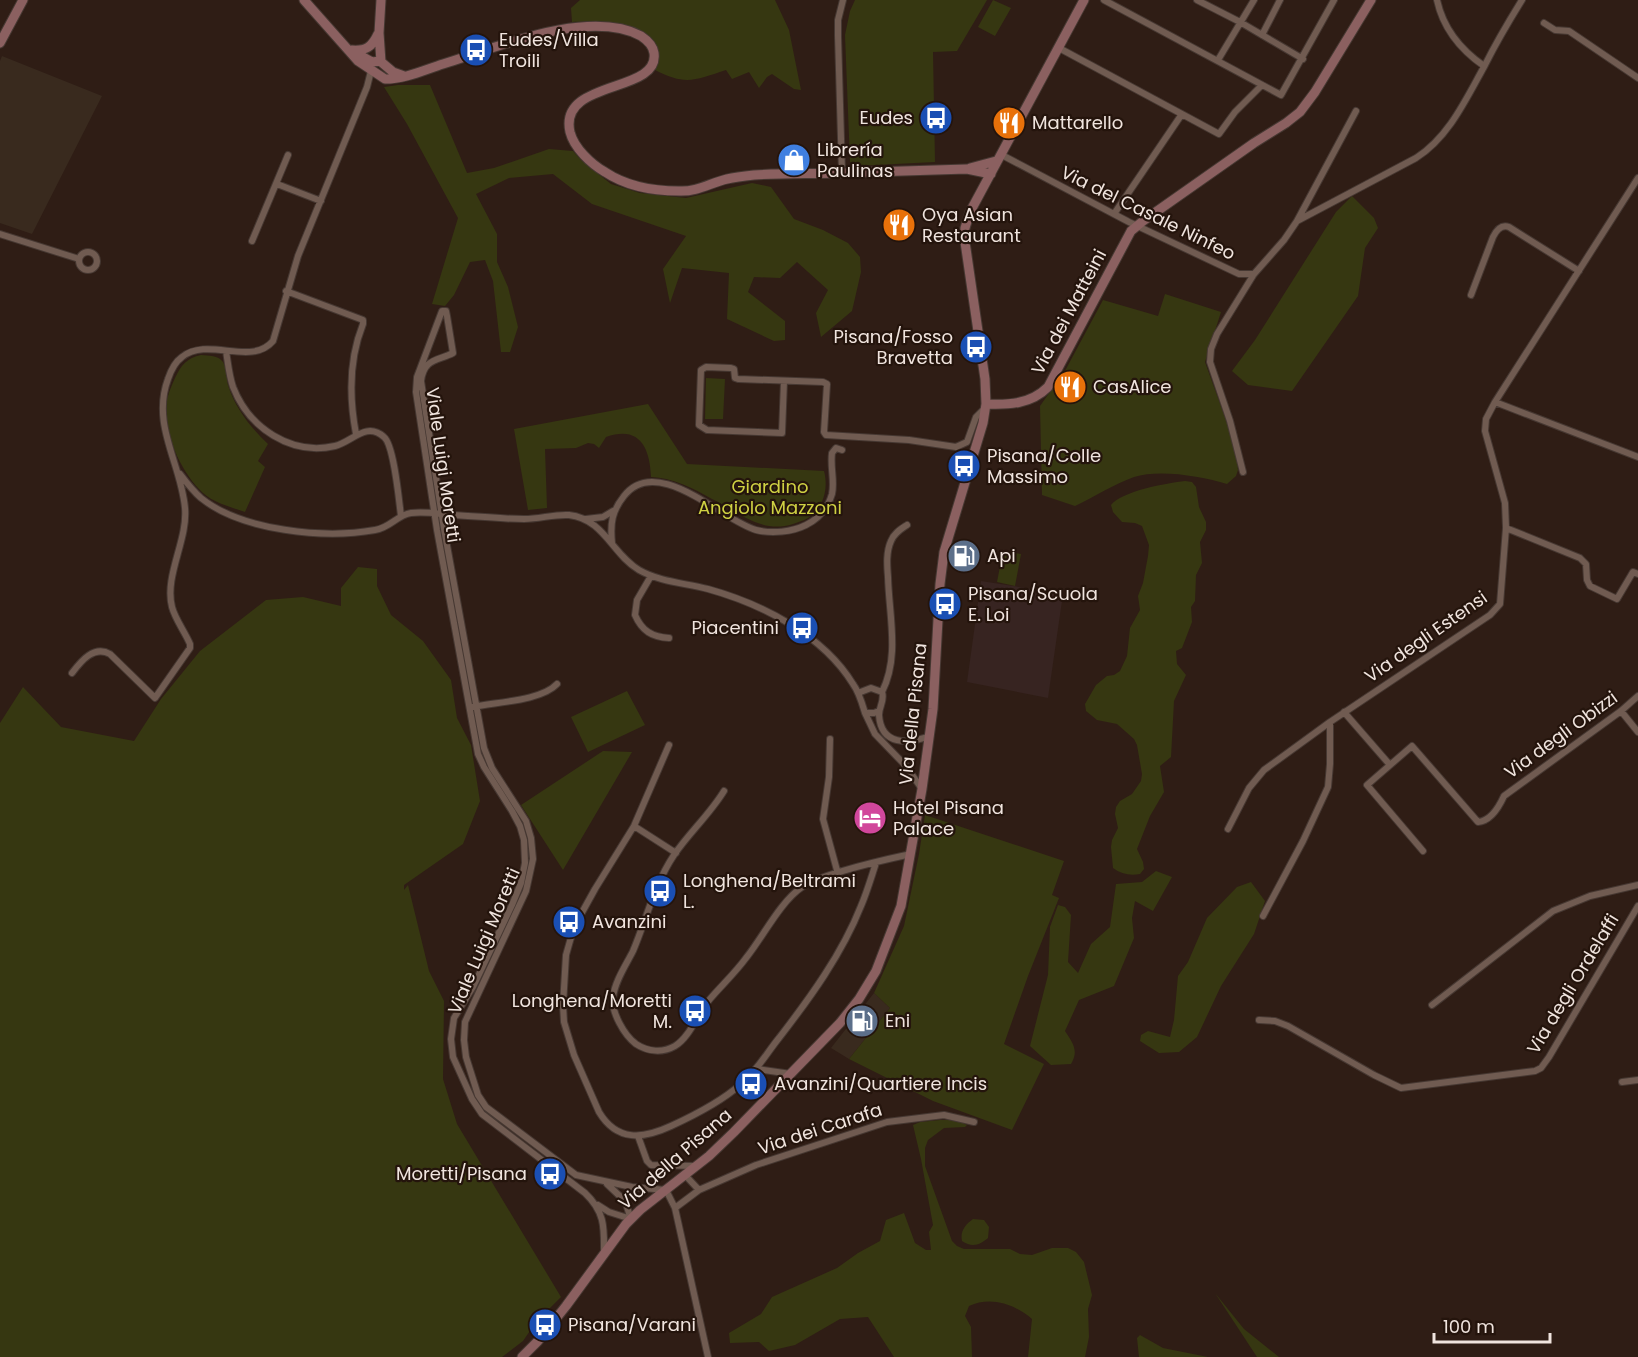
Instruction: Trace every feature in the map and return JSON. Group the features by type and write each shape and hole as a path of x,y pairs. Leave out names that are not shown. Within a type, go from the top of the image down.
{"main road":[{"path":"0,43 23,0"},
{"path":"304,0 350,50 375,67 404,76 517,40 558,30 593,27 621,30 640,36 650,44 654,56 651,66 639,77 582,101 572,112 569,122 575,144 589,159 606,173 640,186 683,192 741,177 968,169 991,174"},
{"path":"375,67 381,0"},
{"name":"Via della Pisana","path":"522,1357 552,1324 631,1219 722,1144 840,1023 867,988 886,947 900,910 930,736 944,552 983,423 985,406 984,371 964,239 967,222 998,158 1084,0"},
{"path":"1137,225 1300,112 1316,92 1371,0"},
{"path":"350,50 360,51 369,48 379,33"},
{"path":"968,169 998,158"},
{"path":"968,169 980,193"},
{"name":"Via dei Matteini","path":"985,406 1025,402 1037,397 1048,387 1124,243 1137,225"}],"street":[{"path":"842,173 838,20 843,0"},
{"path":"1104,0 1281,95 1334,0"},
{"path":"1197,0 1303,59"},
{"path":"1218,60 1254,0"},
{"path":"1262,35 1280,0"},
{"path":"1437,0 1443,17 1460,47 1484,66"},
{"path":"1297,221 1427,151 1451,123 1522,0"},
{"path":"1544,23 1555,30 1569,31 1638,78"},
{"path":"1059,48 1220,134 1235,112 1262,85"},
{"path":"72,673 86,657 104,651 110,654 155,698 191,647 171,605 173,576 185,516 178,471 171,454 162,411 163,394 170,373 178,360 193,351 256,351 270,345 276,335 297,256 375,67"},
{"path":"1254,274 1284,240 1297,221 1356,111"},
{"path":"1114,214 1182,114"},
{"path":"252,242 288,155"},
{"name":"Via del Casale Ninfeo","path":"998,158 1239,274 1254,274"},
{"name":"Via degli Estensi","path":"1228,829 1249,788 1264,770 1344,712 1497,609 1502,600 1506,528 1505,499 1485,428 1487,416 1638,177"},
{"path":"277,184 321,201"},
{"path":"1471,296 1493,237 1497,230 1503,227 1509,228 1579,271"},
{"path":"0,234 79,259"},
{"name":"Via del Casale Ninfeo","path":"1243,472 1230,421 1210,362 1211,349 1217,334 1254,274"},
{"path":"286,291 363,320 351,372 351,411 356,434"},
{"name":"Viale Luigi Moretti","path":"438,514 421,381 426,367 439,357 453,353 447,313 444,311 441,313 417,377 416,392 438,514 473,707 480,759 520,826 524,840 525,860 521,883 512,906 474,987 455,1016 451,1033 453,1057 479,1110 492,1123 585,1193 596,1204 609,1212 631,1219"},
{"path":"434,333 443,331 451,337"},
{"path":"226,351 232,382 237,394 258,423 273,436 293,444 320,447 342,443 366,431 376,432 385,437 389,442 401,516"},
{"path":"427,351 439,357"},
{"path":"784,381 782,433 707,429 699,425 703,367 734,369 735,378 738,379 784,381 827,384 824,432 826,435 909,440 958,447 967,442 975,418 985,406"},
{"path":"1495,402 1638,457"},
{"path":"178,471 199,496 214,506 249,521 283,530 328,534 363,532 384,528 401,516 411,513 524,519 563,515 583,519 603,517 613,511 631,489 643,483 654,483 686,491 755,530 782,532 799,528 815,520 826,507 833,488 832,452 836,448 842,450"},
{"path":"612,543 613,511"},
{"path":"583,519 601,530 631,564 651,576 723,593 751,604 809,637 831,655 845,672 858,693 875,734 897,755 922,789"},
{"path":"908,525 893,537 888,551 892,661 882,692 883,698 879,711 886,733 894,740 904,742 930,736"},
{"path":"1506,528 1581,558 1586,564 1587,580 1590,586 1617,599 1633,572 1638,574"},
{"path":"651,576 638,600 634,615 641,627 648,632 669,638"},
{"path":"473,707 539,695 551,691 557,684"},
{"path":"858,693 871,688 882,692"},
{"name":"Via degli Obizzi","path":"1390,765 1412,746 1478,822 1485,820 1497,810 1504,796 1621,711 1638,696"},
{"name":"Viale Luigi Moretti","path":"473,707 485,753 526,821 531,838 533,860 526,891 466,1017 464,1040 471,1074 481,1100 489,1110 567,1170 579,1176 632,1187 666,1190"},
{"path":"865,713 879,711"},
{"path":"1621,711 1638,732"},
{"path":"1344,712 1390,765 1367,785 1423,851"},
{"path":"1263,916 1298,851 1328,787 1330,722"},
{"path":"830,739 830,777 823,819 838,873"},
{"path":"897,755 904,742"},
{"path":"669,745 634,826 595,889 573,932 566,960 562,1011 568,1040 598,1112 604,1121 617,1130 639,1136 663,1129 722,1099 757,1069 818,985 841,946 861,906 876,863"},
{"path":"724,791 676,853 658,882 635,945 613,995 615,1012 628,1036 639,1046 652,1051 666,1050 681,1041 705,1005 745,960 793,895 804,886 838,873 911,854"},
{"path":"634,826 676,853"},
{"path":"1432,1005 1553,911 1590,896 1638,885"},
{"name":"Via degli Ordelaffi","path":"1259,1020 1275,1021 1288,1026 1379,1078 1401,1088 1535,1071 1549,1057 1638,906"},
{"path":"455,1016 459,1061 463,1070 471,1074"},
{"path":"757,1069 791,1074"},
{"path":"1622,1082 1638,1080"},
{"name":"Via dei Carafa","path":"675,1208 699,1190 756,1165 887,1122 944,1116 974,1122"},
{"path":"639,1136 647,1161 651,1165 696,1166"},
{"path":"685,1175 699,1190"},
{"name":"Viale Luigi Moretti","path":"602,1181 621,1195 628,1206 631,1219"},
{"path":"666,1190 675,1208 708,1357"},
{"path":"596,1204 604,1228 604,1255"}],"shaded area":[{"path":"2,56 102,96 32,234 0,223 0,61"},
{"path":"981,581 1063,594 1048,698 967,682"},
{"path":"874,993 890,1008 849,1059 831,1048"}],"green space":[{"path":"580,0 775,0 789,30 801,90 794,89 772,74 759,88 749,72 732,79 726,70 690,80 666,75 655,70 657,54 652,42 643,33 616,23 572,22 571,8"},
{"path":"855,0 987,0 957,51 933,52 935,162 855,166 850,162 845,35"},
{"path":"993,0 1011,8 995,36 978,27"},
{"path":"430,85 467,173 494,168 549,149 573,151 611,184 640,193 686,198 752,183 771,187 794,219 848,243 860,257 861,272 852,311 821,337 816,313 828,290 797,262 780,278 754,277 748,292 785,321 785,340 774,341 727,319 729,273 682,268 670,303 663,269 686,236 592,204 553,174 509,178 476,194 497,234 497,262 508,287 518,327 510,352 501,352 493,281 485,260 470,262 454,295 445,306 432,304 458,218 407,124 384,87"},
{"path":"1352,196 1374,218 1378,228 1365,248 1358,296 1292,391 1248,385 1232,371 1255,340 1336,212"},
{"path":"1165,294 1221,312 1205,362 1236,448 1238,470 1236,476 1227,484 1180,475 1144,475 1119,483 1075,506 1042,495 1040,406 1066,369 1103,300 1158,316"},
{"path":"201,355 216,357 223,362 228,385 239,410 268,444 258,461 265,467 245,512 217,502 203,493 181,464 171,440 166,416 169,392 182,366 188,360"},
{"path":"706,378 725,379 723,419 705,419"},
{"name":"Giardino Angiolo Mazzoni","path":"648,404 687,464 824,471 826,482 823,500 817,510 804,520 781,526 760,524 690,487 667,479 651,477 648,456 640,441 634,436 617,434 606,437 599,448 588,443 576,448 545,449 547,508 528,510 514,429"},
{"path":"1185,481 1192,482 1196,487 1199,507 1206,522 1206,530 1200,542 1202,563 1196,575 1195,601 1191,607 1192,622 1182,648 1176,651 1177,664 1186,675 1174,701 1171,757 1160,766 1164,792 1150,816 1137,849 1144,869 1140,874 1129,875 1113,868 1111,847 1118,828 1116,807 1120,801 1132,794 1141,781 1137,745 1134,739 1117,724 1097,720 1086,711 1085,704 1096,685 1107,676 1120,671 1127,656 1130,628 1140,610 1138,596 1143,583 1149,545 1142,526 1122,522 1113,512 1111,505 1135,492"},
{"path":"1003,551 1021,554 1015,586 997,582"},
{"path":"358,567 377,569 377,586 391,615 423,641 451,680 457,718 471,745 480,801 463,844 404,885 404,890 408,885 429,971 444,1001 443,1079 457,1124 561,1297 536,1322 523,1341 502,1357 0,1357 0,723 23,687 61,727 134,741 161,699 200,651 266,600 303,597 341,606 341,588"},
{"path":"627,691 645,725 588,752 571,717"},
{"path":"603,751 632,752 563,870 521,805"},
{"path":"925,815 1064,861 1052,895 1059,898 1004,1044 1044,1064 1012,1130 933,1101 849,1059 890,1008 874,993 904,926"},
{"path":"1156,871 1172,877 1153,911 1135,901 1132,918 1134,938 1114,986 1079,1000 1065,1031 1074,1047 1075,1055 1071,1064 1051,1065 1030,1046 1048,975 1050,927 1058,905 1065,907 1071,915 1068,962 1078,973 1091,944 1110,927 1116,884 1142,882"},
{"path":"1251,882 1265,901 1254,934 1221,986 1197,1037 1179,1052 1159,1053 1140,1041 1141,1035 1148,1031 1170,1037 1178,976 1188,962 1207,918 1237,887"},
{"path":"940,1120 957,1120 967,1125 944,1128 928,1140 925,1148 925,1166 952,1241 964,1249 1010,1249 1020,1254 1032,1255 1052,1248 1068,1248 1076,1252 1084,1262 1092,1295 1088,1309 1089,1337 1085,1357 1028,1357 1032,1319 1018,1309 994,1302 969,1306 965,1316 971,1327 972,1357 894,1357 868,1317 840,1319 795,1345 769,1351 759,1342 730,1343 729,1333 761,1314 772,1297 837,1268 880,1241 886,1220 904,1213 915,1243 926,1250 931,1250 929,1232 933,1225 913,1125"},
{"path":"973,1219 984,1220 989,1227 988,1238 973,1245 962,1241 962,1234"},
{"path":"1215,1293 1244,1329 1279,1357 1257,1357"},
{"path":"1140,1335 1163,1348 1208,1357 1139,1357 1137,1338"}],"place":[{"name":"Eudes/Villa Troili","path":"476,50"},
{"name":"Eudes","path":"936,118"},
{"name":"Mattarello","path":"1009,123"},
{"name":"Librería Paulinas","path":"794,160"},
{"name":"Oya Asian Restaurant","path":"899,225"},
{"name":"Pisana/Fosso Bravetta","path":"976,347"},
{"name":"CasAlice","path":"1070,387"},
{"name":"Pisana/Colle Massimo","path":"964,466"},
{"name":"Api","path":"964,556"},
{"name":"Pisana/Scuola E. Loi","path":"945,604"},
{"name":"Piacentini","path":"802,628"},
{"name":"Hotel Pisana Palace","path":"870,818"},
{"name":"Longhena/Beltrami L.","path":"660,891"},
{"name":"Avanzini","path":"569,922"},
{"name":"Longhena/Moretti M.","path":"695,1011"},
{"name":"Eni","path":"862,1021"},
{"name":"Avanzini/Quartiere Incis","path":"751,1084"},
{"name":"Moretti/Pisana","path":"550,1174"},
{"name":"Pisana/Varani","path":"545,1325"}]}
